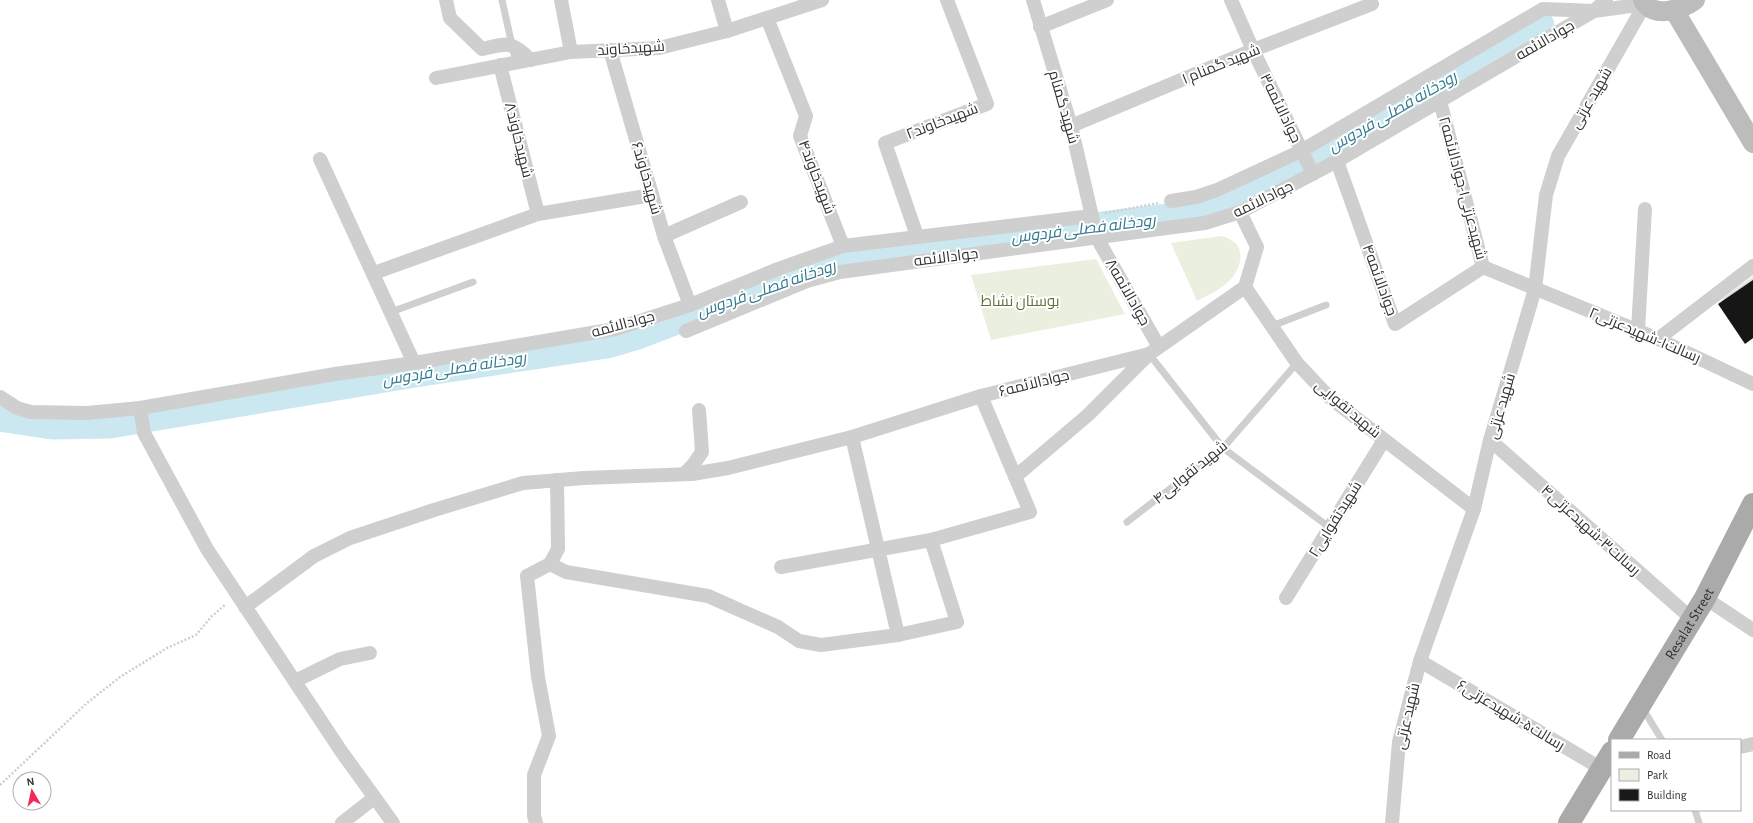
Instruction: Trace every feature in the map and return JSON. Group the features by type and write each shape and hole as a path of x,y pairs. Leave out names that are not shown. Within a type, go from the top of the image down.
{"main road":[{"path":"1644,2 1659,11 1674,10 1688,5 1695,0"},
{"path":"1674,10 1751,134"},
{"name":"Resalat Street","path":"1620,739 1705,598 1753,505"},
{"path":"1568,823 1607,760"}],"street":[{"path":"446,0 450,18 482,49 512,44 519,48 531,60"},
{"path":"561,0 570,52"},
{"path":"718,0 727,31"},
{"name":"شهیدخاوند","path":"436,78 570,52 659,48 727,31 822,0"},
{"name":"شهیدخاوند۲","path":"917,236 885,143 987,104 947,0"},
{"name":"شهید گمنام","path":"1033,0 1071,126 1097,238"},
{"path":"1040,27 1107,0"},
{"name":"جوادالائمه۳","path":"1231,0 1253,50 1313,174"},
{"name":"جوادالائمه","path":"686,332 807,281 840,272 1205,223 1240,212 1338,161 1594,12 1606,0"},
{"name":"شهید گمنام ۱","path":"1071,126 1371,2"},
{"name":"جوادالائمه","path":"1171,201 1196,197 1217,190 1301,150 1542,5 1594,12 1644,2"},
{"name":"شهید عزتی","path":"1392,823 1399,742 1420,660 1474,510 1490,440 1535,289 1546,196 1558,156 1644,2"},
{"name":"شهیدخاوند۴","path":"767,18 806,116 800,136 844,246"},
{"name":"شهیدخاوند۶","path":"610,50 664,236 690,305"},
{"name":"شهیدخاوند۸","path":"500,65 538,214"},
{"name":"شهیدعزتی۱-جوادالائمه۲","path":"1440,101 1483,268 1535,289"},
{"path":"320,159 374,273 414,363"},
{"name":"جوادالائمه۴","path":"1338,161 1395,324 1483,268"},
{"path":"374,273 538,214 652,195"},
{"path":"664,236 741,202"},
{"path":"1638,330 1645,209"},
{"path":"1240,212 1257,247 1245,287"},
{"name":"جوادالائمه","path":"0,397 17,408 31,412 87,413 140,408 335,374 414,363 615,330 690,305 778,270 844,246 1091,216"},
{"name":"جوادالائمه۸","path":"1097,238 1154,351"},
{"path":"1658,339 1753,266"},
{"name":"شهید تقوایی","path":"1245,287 1297,363 1329,397 1474,510"},
{"name":"جوادالائمه۶","path":"245,607 314,556 350,538 434,510 523,483 584,478 684,474 728,468 852,437 981,396 1154,351 1245,287"},
{"name":"رسالت۱-شهیدعزتی۲","path":"1535,289 1638,330 1753,384"},
{"path":"1015,477 1088,415 1154,351"},
{"path":"781,567 931,540 1030,512 981,396"},
{"path":"140,408 144,433 207,549 341,751 393,823"},
{"path":"684,474 693,465 702,452 699,410"},
{"path":"852,437 898,635"},
{"name":"شهیدتقوایی۲","path":"1286,598 1328,527 1384,440"},
{"name":"رسالت۳-شهیدعزتی۴","path":"1490,440 1692,619"},
{"path":"536,823 534,816 534,775 549,736 538,677 527,576 550,564 558,549 556,480"},
{"path":"550,564 566,572 708,596 778,627 799,641 821,645 898,635 957,622 931,540"},
{"path":"1705,598 1753,630"},
{"path":"295,681 340,659 370,653"},
{"name":"رسالت۵-شهیدعزتی۶","path":"1420,660 1607,760"},
{"path":"1741,747 1753,744"},
{"path":"342,823 374,798"}],"lane":[{"path":"502,0 516,62"},
{"path":"391,312 473,282"},
{"path":"1272,326 1326,306"},
{"path":"1154,351 1223,448 1328,527"},
{"name":"شهید تقوایی۴","path":"1127,522 1223,448 1297,363"},
{"path":"1640,705 1661,739"},
{"path":"1695,811 1699,823"}],"path":[{"path":"1091,216 1171,201"},
{"path":"0,785 92,699 120,677 167,648 196,635 211,617 238,595"}],"green space":[{"path":"1221,236 1235,243 1239,248 1240,261 1238,268 1229,281 1214,292 1197,301 1171,243"},
{"name":"بوستان نشاط","path":"1096,259 1125,314 991,340 971,275"}],"building":[{"path":"1753,280 1753,338 1745,344 1718,304"}],"waterway":[{"name":"رودخانه فصلی فردوس","path":"0,418 52,426 110,425 415,374 607,345 638,336 827,263 914,248 1201,213 1221,205 1299,165 1541,25"}]}
